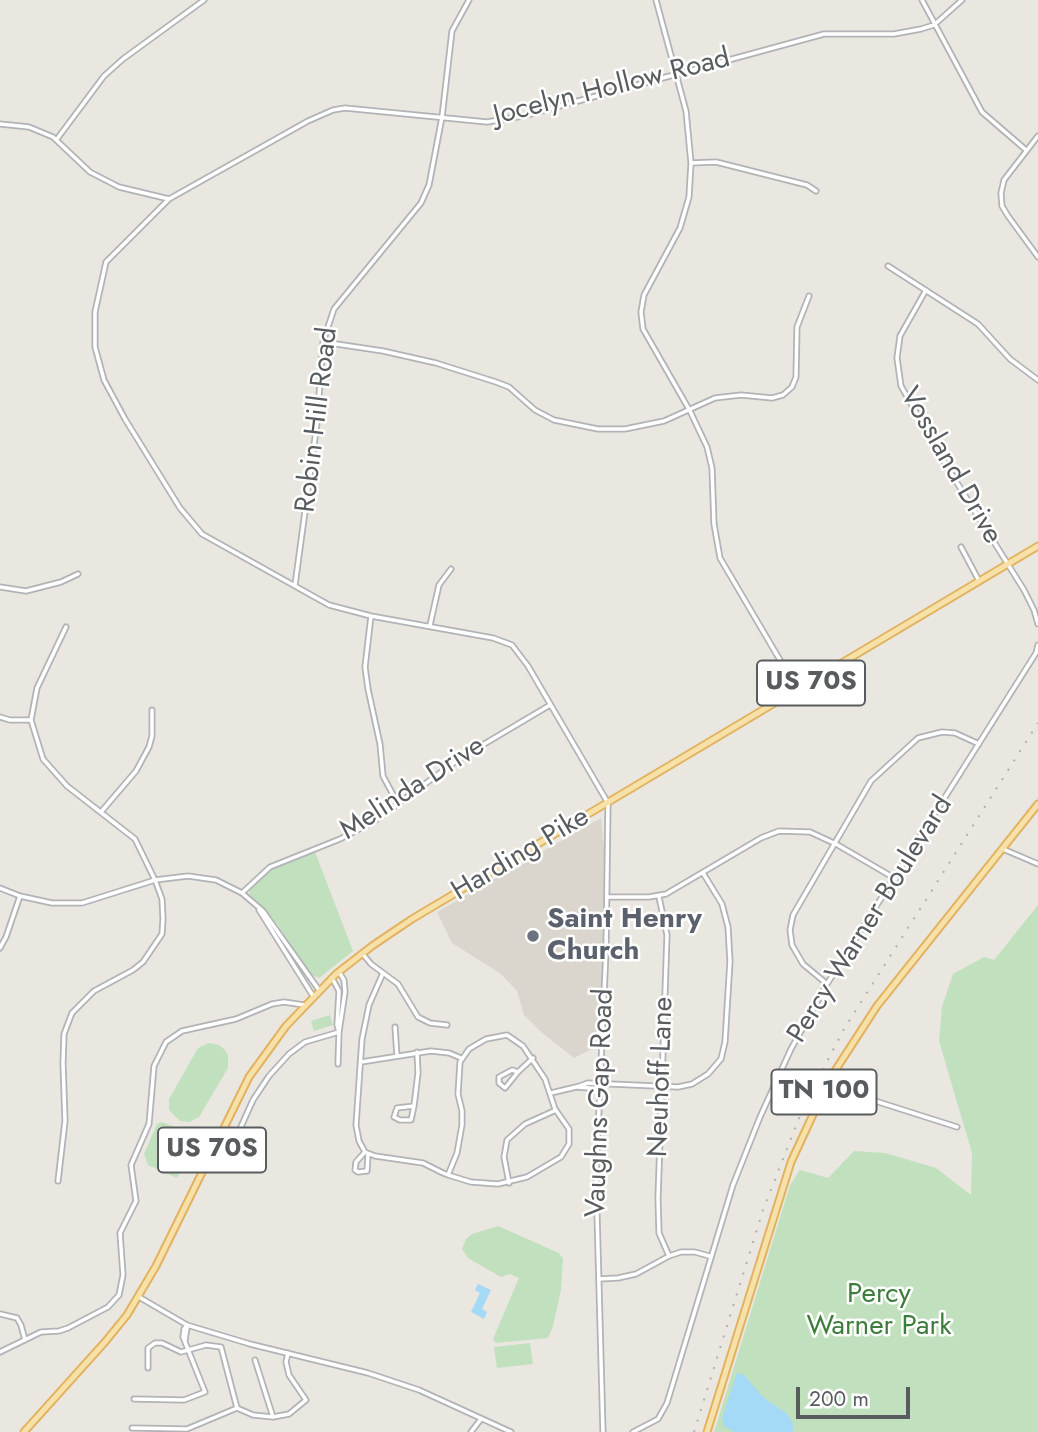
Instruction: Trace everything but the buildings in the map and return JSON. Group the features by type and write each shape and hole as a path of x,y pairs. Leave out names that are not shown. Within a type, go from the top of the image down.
{"main road":[{"name":"Harding Pike","path":"139,1297 243,1089 269,1047 304,1005 339,972 412,919 798,691 978,579 1038,546"},
{"name":"TN 100","path":"707,1432 792,1162 829,1080 877,1006 1038,804"},
{"name":"US 70S","path":"24,1432 105,1342 139,1297"}],"street":[{"path":"57,139 104,76 122,59 204,0"},
{"name":"Robin Hill Road","path":"295,585 316,434 323,342 334,309 421,203 429,185 442,117 452,31 469,0"},
{"path":"656,0 676,72 688,129 691,163 689,197 680,228 644,295 641,312 643,329 690,411 707,447 712,468 714,524 720,558 798,691"},
{"path":"922,0 982,112 1026,149"},
{"name":"Jocelyn Hollow Road","path":"169,199 307,121 333,110 345,108 486,122 523,116 676,72 824,34 907,33 934,24 962,0"},
{"path":"0,124 29,127 57,139 90,172 120,187 169,199"},
{"path":"1038,136 1004,180 1001,193 1007,216 1038,257"},
{"path":"691,163 716,162 807,185 816,191"},
{"path":"169,199 106,262 95,312 95,347 104,380 125,419 190,522 202,534 329,605 493,638 512,645 528,666 608,803"},
{"path":"888,266 978,324 1010,359 1038,380"},
{"name":"Vossland Drive","path":"926,290 900,336 897,362 901,386 949,470 1008,562"},
{"path":"323,342 383,351 436,363 509,387 544,416 580,426 625,429 664,421 715,398 741,395 772,398 783,395 792,387 796,377 797,327 809,296"},
{"path":"961,547 978,579"},
{"path":"1008,562 1034,610 1038,624"},
{"path":"430,625 439,585 451,569"},
{"path":"0,587 26,591 61,582 78,574"},
{"path":"371,615 365,667 368,689 380,744 383,776 398,804"},
{"path":"58,1181 65,1121 64,1034 72,1013 94,991 133,970 155,947 162,934 163,919 162,900 155,880 132,835 67,786 43,760 31,720 37,688 66,627"},
{"name":"Percy Warner Boulevard","path":"633,1432 658,1419 667,1404 709,1256 733,1185 791,1049 827,984 896,879 1036,653 1038,645"},
{"name":"Melinda Drive","path":"242,893 273,865 350,834 398,804 459,759 550,705"},
{"path":"101,812 136,771 149,747 152,736 152,710"},
{"path":"0,717 31,720"},
{"path":"827,984 803,964 792,945 790,930 793,915 871,781 918,738 942,732 955,733 979,744"},
{"name":"Vaughns Gap Road","path":"603,1432 596,1177 608,897 608,803"},
{"path":"608,897 659,897 761,838 779,831 810,832 896,879"},
{"path":"1003,849 1038,864"},
{"path":"551,1093 587,1083 601,1086 662,1087 692,1084 708,1074 721,1059 725,1042 730,961 728,927 722,904 703,873"},
{"path":"0,888 20,896 52,903 82,903 155,880 183,876 222,883 251,900 276,927 319,990"},
{"path":"0,948 20,896"},
{"name":"Neuhoff Lane","path":"659,897 667,935 658,1163 659,1233 669,1256"},
{"path":"251,900 313,996"},
{"path":"362,953 371,964 400,986 420,1019 447,1025"},
{"path":"338,1064 345,989 339,972"},
{"path":"383,973 365,1019 361,1062 356,1125 359,1141 367,1153 367,1171 355,1170 356,1162 367,1153 423,1163 449,1175 485,1184 509,1183 539,1172 561,1157 567,1149 570,1132 556,1110 551,1093 533,1058 516,1039 502,1035 478,1043 461,1058 458,1070 457,1094 463,1115 462,1130 449,1175"},
{"path":"332,978 339,991 337,1025 340,1032"},
{"path":"0,1352 44,1331 68,1328 106,1308 118,1295 123,1275 120,1233 136,1201 132,1163 150,1120 154,1066 166,1042 186,1030 236,1019 272,1004 304,1005"},
{"path":"395,1027 397,1056"},
{"path":"233,1159 237,1137 246,1115 259,1090 279,1064 300,1044 340,1032"},
{"path":"361,1062 439,1051 461,1058"},
{"path":"414,1106 397,1108 394,1117 411,1120 414,1106 418,1069 417,1052"},
{"path":"518,1072 512,1070 500,1076 498,1082 505,1088 533,1058"},
{"path":"829,1080 869,1099 957,1127"},
{"path":"509,1183 504,1157 506,1142 521,1127 556,1110"},
{"path":"599,1279 636,1274 669,1256 695,1252 709,1256"},
{"path":"139,1297 187,1326 368,1373 419,1390 511,1432"},
{"path":"0,1314 17,1318 25,1340"},
{"path":"134,1399 184,1400 205,1392 185,1340 184,1329 187,1326"},
{"path":"148,1368 148,1348 151,1344 162,1343 181,1352 206,1345 221,1347 237,1408"},
{"path":"132,1428 187,1429 237,1408 253,1415 273,1417 289,1414 306,1401 289,1375 286,1362 288,1353"},
{"path":"255,1360 273,1417"},
{"path":"471,1432 481,1419"}],"shaded area":[{"path":"601,818 606,865 602,984 594,1048 574,1058 524,1015 517,991 501,974 452,943 437,912"}],"green space":[{"path":"315,852 353,951 319,978 309,974 278,925 249,894 273,868"},
{"name":"Percy Warner Park","path":"1038,905 1038,1432 714,1432 790,1185 800,1170 828,1178 854,1151 885,1153 936,1168 971,1195 972,1153 939,1041 942,1007 953,974 984,957 994,960"},
{"path":"330,1015 333,1025 314,1031 311,1021"},
{"path":"209,1043 219,1045 225,1050 228,1068 199,1117 189,1122 180,1121 169,1110 169,1099 198,1048"},
{"path":"162,1122 191,1133 193,1138 189,1150 191,1152 177,1178 148,1165 144,1154 157,1124"},
{"path":"498,1226 559,1253 563,1259 561,1290 548,1338 496,1343 493,1339 519,1278 510,1274 501,1277 468,1258 462,1249 466,1239 472,1234"},
{"path":"530,1343 533,1364 497,1368 494,1347"}],"water":[{"path":"478,1284 491,1290 482,1309 487,1312 484,1319 471,1312 480,1293 475,1290"},
{"path":"737,1373 744,1375 763,1397 786,1413 792,1421 794,1432 734,1432 724,1426 722,1418"}],"railway":[{"path":"694,1432 763,1210 803,1108 844,1029 1038,723"}],"place":[{"name":"Saint Henry Church","path":"533,936"}]}
